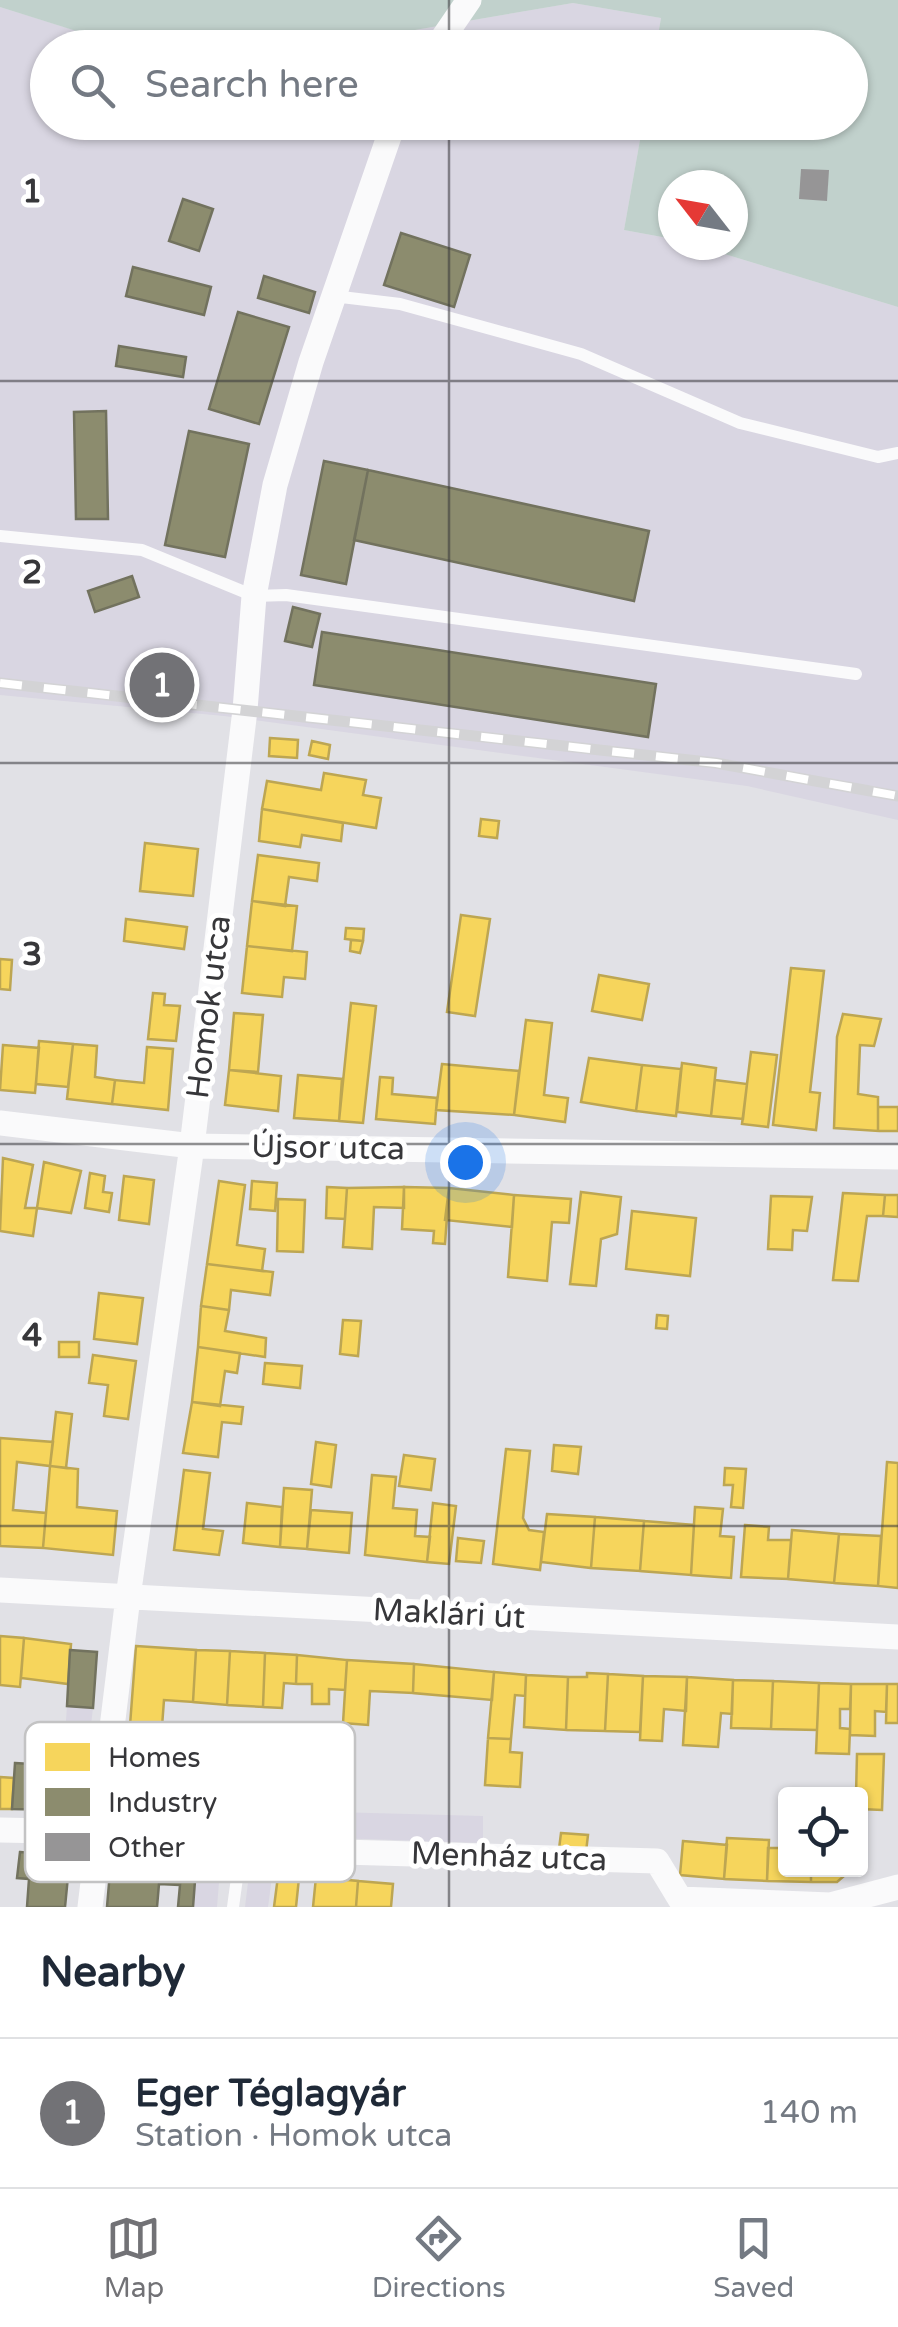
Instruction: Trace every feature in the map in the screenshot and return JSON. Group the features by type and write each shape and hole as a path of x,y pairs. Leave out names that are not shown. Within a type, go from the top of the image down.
{"street":[{"path":"448,30 469,0"},
{"name":"Homok utca","path":"112,1722 192,1146 245,710 254,596 275,485 388,140"},
{"name":"Újsor utca","path":"0,1123 192,1146 898,1157"},
{"name":"Maklári út","path":"0,1590 898,1637"},
{"name":"Menház utca","path":"0,1830 25,1832"},
{"name":"Menház utca","path":"355,1853 657,1861 680,1899 830,1905 898,1887"},
{"name":"Homok utca","path":"90,1907 93,1882"}],"lane":[{"path":"334,296 400,304 581,354 740,424 878,457 898,453"},
{"path":"0,536 142,550 254,596 286,594 856,674"},
{"path":"233,1907 236,1882"}],"shaded area":[{"path":"0,0 898,0 898,307 744,260 748,260 748,170 658,170 658,236 624,230 640,140 868,140 868,30 659,30 661,18 573,3 415,30 73,30 0,7"},
{"path":"573,3 661,18 659,30 415,30"},
{"path":"0,7 74,30 30,30 30,140 640,140 624,230 658,236 658,260 744,260 898,307 898,820 747,786 224,716 0,695"},
{"path":"67,1706 93,1708 91,1722 66,1722"},
{"path":"355,1813 483,1816 483,1843 355,1839"},
{"path":"195,1882 219,1882 217,1907 193,1907"},
{"path":"248,1882 271,1882 268,1907 245,1907"}],"building: Homes":[{"path":"270,738 298,740 297,758 269,756"},
{"path":"312,741 330,745 328,759 309,755"},
{"path":"324,773 366,780 363,795 381,798 376,828 262,809 267,781 321,790"},
{"path":"262,809 343,823 341,841 302,835 300,847 259,841"},
{"path":"481,819 499,821 497,838 479,836"},
{"path":"145,843 198,849 193,896 140,891"},
{"path":"258,855 319,863 317,881 289,877 285,906 252,901"},
{"path":"252,901 297,906 292,951 247,946"},
{"path":"461,915 490,919 475,1016 447,1012"},
{"path":"126,919 187,927 184,949 124,941"},
{"path":"346,928 364,929 363,941 345,939"},
{"path":"351,940 363,941 360,953 350,951"},
{"path":"247,946 307,952 305,979 284,977 282,997 242,993"},
{"path":"0,959 12,960 10,990 0,989"},
{"path":"791,968 824,971 810,1092 820,1093 816,1130 773,1125"},
{"path":"599,975 649,984 642,1020 592,1011"},
{"path":"153,993 165,994 164,1005 180,1006 176,1041 148,1039"},
{"path":"351,1003 376,1006 363,1123 339,1121"},
{"path":"234,1013 263,1015 258,1072 229,1070"},
{"path":"843,1014 881,1019 874,1046 860,1045 858,1094 878,1097 878,1131 834,1128 837,1037"},
{"path":"526,1020 552,1023 544,1095 568,1098 565,1122 514,1115"},
{"path":"39,1041 73,1044 68,1087 36,1084"},
{"path":"73,1044 97,1046 95,1077 115,1080 112,1104 67,1099"},
{"path":"3,1045 39,1048 35,1093 0,1090"},
{"path":"147,1047 173,1049 168,1110 112,1104 115,1080 144,1083"},
{"path":"751,1052 777,1055 768,1127 742,1124"},
{"path":"589,1058 642,1065 636,1111 581,1102"},
{"path":"682,1063 716,1068 711,1116 677,1112"},
{"path":"442,1064 519,1071 514,1115 436,1110"},
{"path":"642,1065 681,1069 676,1116 636,1111"},
{"path":"229,1070 281,1076 278,1111 225,1105"},
{"path":"298,1075 342,1079 339,1121 294,1118"},
{"path":"380,1077 393,1078 392,1094 437,1098 435,1124 376,1119"},
{"path":"715,1080 747,1084 743,1119 711,1116"},
{"path":"878,1107 898,1107 898,1131 878,1131"},
{"path":"3,1158 33,1165 25,1208 37,1208 33,1236 0,1231"},
{"path":"44,1162 81,1171 71,1213 37,1208"},
{"path":"90,1173 105,1176 103,1192 112,1193 109,1212 85,1208"},
{"path":"124,1176 154,1180 149,1224 119,1220"},
{"path":"219,1181 245,1185 237,1245 265,1249 262,1271 207,1264"},
{"path":"252,1181 277,1183 275,1211 250,1209"},
{"path":"327,1187 347,1188 345,1219 326,1218"},
{"path":"404,1187 404,1208 374,1207 372,1249 343,1247 347,1188"},
{"path":"404,1187 449,1188 445,1244 433,1243 434,1231 402,1229"},
{"path":"449,1188 514,1195 512,1227 445,1220"},
{"path":"581,1192 621,1197 617,1234 601,1239 596,1286 570,1284"},
{"path":"843,1193 885,1195 883,1216 867,1216 858,1281 833,1280"},
{"path":"514,1195 571,1199 569,1223 552,1222 547,1281 508,1277"},
{"path":"885,1195 898,1195 898,1217 883,1216"},
{"path":"771,1196 812,1197 807,1231 793,1230 792,1250 768,1249"},
{"path":"278,1199 305,1200 303,1252 277,1251"},
{"path":"632,1211 696,1218 690,1276 626,1269"},
{"path":"207,1264 273,1272 270,1295 231,1290 229,1310 201,1306"},
{"path":"99,1293 143,1298 137,1344 94,1339"},
{"path":"201,1306 229,1310 225,1331 266,1338 265,1357 198,1347"},
{"path":"657,1315 668,1316 667,1329 656,1328"},
{"path":"343,1320 361,1321 358,1356 340,1354"},
{"path":"59,1342 79,1342 79,1357 59,1357"},
{"path":"198,1347 240,1353 237,1373 225,1371 220,1406 192,1402"},
{"path":"93,1355 136,1361 128,1419 104,1416 108,1385 89,1383"},
{"path":"265,1363 302,1366 300,1388 263,1384"},
{"path":"192,1402 243,1407 241,1424 222,1422 218,1457 183,1453"},
{"path":"56,1412 72,1414 66,1468 50,1466"},
{"path":"0,1438 53,1442 50,1466 17,1462 13,1510 46,1513 43,1548 0,1546"},
{"path":"316,1442 336,1445 331,1487 311,1484"},
{"path":"554,1445 581,1447 578,1474 552,1471"},
{"path":"506,1449 530,1451 523,1518 529,1530 544,1532 540,1570 493,1564"},
{"path":"404,1455 435,1459 431,1490 399,1486"},
{"path":"887,1462 898,1463 898,1588 878,1586"},
{"path":"50,1466 78,1469 77,1507 117,1511 113,1555 43,1548"},
{"path":"725,1468 746,1469 743,1508 731,1507 733,1485 724,1485"},
{"path":"184,1470 210,1473 203,1529 223,1531 219,1555 174,1550"},
{"path":"372,1475 396,1477 393,1508 417,1510 415,1536 430,1537 427,1562 365,1555"},
{"path":"284,1488 312,1490 307,1549 280,1547"},
{"path":"247,1503 282,1507 280,1547 243,1543"},
{"path":"433,1503 456,1506 449,1564 427,1562"},
{"path":"695,1507 723,1509 720,1536 734,1537 731,1578 691,1575"},
{"path":"311,1510 352,1513 349,1553 307,1549"},
{"path":"547,1514 595,1517 591,1568 541,1562"},
{"path":"595,1517 644,1521 640,1571 591,1568"},
{"path":"644,1521 694,1525 691,1575 640,1571"},
{"path":"745,1525 769,1527 768,1540 791,1540 788,1579 741,1577"},
{"path":"792,1530 839,1534 834,1583 788,1579"},
{"path":"839,1534 881,1536 878,1586 834,1583"},
{"path":"458,1538 484,1541 481,1563 456,1561"},
{"path":"0,1636 24,1638 20,1687 0,1685"},
{"path":"24,1638 71,1644 68,1684 21,1678"},
{"path":"136,1646 196,1650 193,1702 164,1700 162,1722 130,1722"},
{"path":"196,1650 230,1651 227,1705 193,1702"},
{"path":"230,1651 265,1653 263,1707 227,1705"},
{"path":"265,1653 297,1655 296,1684 284,1683 282,1708 263,1707"},
{"path":"297,1655 347,1660 345,1690 329,1689 329,1704 312,1704 312,1684 296,1684"},
{"path":"347,1660 414,1664 413,1693 370,1691 368,1725 343,1722"},
{"path":"414,1664 494,1672 492,1700 413,1693"},
{"path":"494,1672 526,1675 525,1696 515,1695 511,1739 488,1738"},
{"path":"587,1673 608,1674 605,1731 566,1730 568,1677 587,1677"},
{"path":"608,1674 643,1676 640,1732 605,1731"},
{"path":"526,1675 568,1677 566,1730 524,1727"},
{"path":"643,1676 687,1677 686,1711 664,1709 662,1741 640,1740"},
{"path":"687,1677 733,1680 732,1714 721,1713 718,1747 683,1745"},
{"path":"733,1680 773,1681 771,1729 731,1728"},
{"path":"773,1681 819,1683 817,1730 771,1729"},
{"path":"819,1683 851,1684 850,1709 840,1709 840,1728 850,1729 849,1754 816,1753"},
{"path":"851,1684 887,1684 886,1712 875,1711 875,1736 850,1735"},
{"path":"887,1684 898,1684 898,1723 886,1723"},
{"path":"488,1738 511,1739 510,1752 522,1753 520,1787 485,1785"},
{"path":"857,1754 884,1754 882,1810 868,1809 868,1787 856,1787"},
{"path":"0,1777 14,1778 12,1809 0,1809"},
{"path":"561,1833 588,1835 586,1852 559,1849"},
{"path":"727,1838 769,1840 767,1881 724,1879"},
{"path":"683,1841 727,1845 724,1879 680,1875"},
{"path":"768,1848 778,1848 778,1877 811,1877 811,1882 767,1881"},
{"path":"811,1877 843,1877 837,1882 811,1882"},
{"path":"358,1881 356,1907 313,1907 316,1882"},
{"path":"358,1881 393,1884 391,1907 356,1907"},
{"path":"277,1882 299,1882 296,1907 274,1907"}],"building: Industry":[{"path":"183,199 213,209 199,251 169,241"},
{"path":"401,233 470,255 454,307 384,285"},
{"path":"133,267 211,287 204,315 126,296"},
{"path":"264,276 315,292 309,313 258,298"},
{"path":"238,312 289,327 259,424 209,409"},
{"path":"119,346 186,357 183,377 116,366"},
{"path":"106,411 108,519 76,519 74,412"},
{"path":"189,431 249,444 225,557 165,545"},
{"path":"324,461 368,470 346,584 301,575"},
{"path":"368,470 649,531 634,601 354,540"},
{"path":"132,576 139,597 95,612 88,591"},
{"path":"293,607 320,614 312,647 285,641"},
{"path":"322,632 656,684 648,737 314,685"},
{"path":"70,1650 97,1652 93,1708 67,1706"},
{"path":"15,1763 25,1764 25,1809 12,1809"},
{"path":"20,1852 25,1852 25,1879 17,1878"},
{"path":"29,1882 67,1882 65,1907 27,1907"},
{"path":"109,1882 195,1882 193,1907 178,1907 180,1885 159,1884 157,1907 107,1907"}],"building: Other":[{"path":"801,169 829,170 827,201 799,199"}],"railway":[{"path":"0,683 716,763 898,796"}],"place":[{"name":"Eger Téglagyár","path":"162,685"}]}
